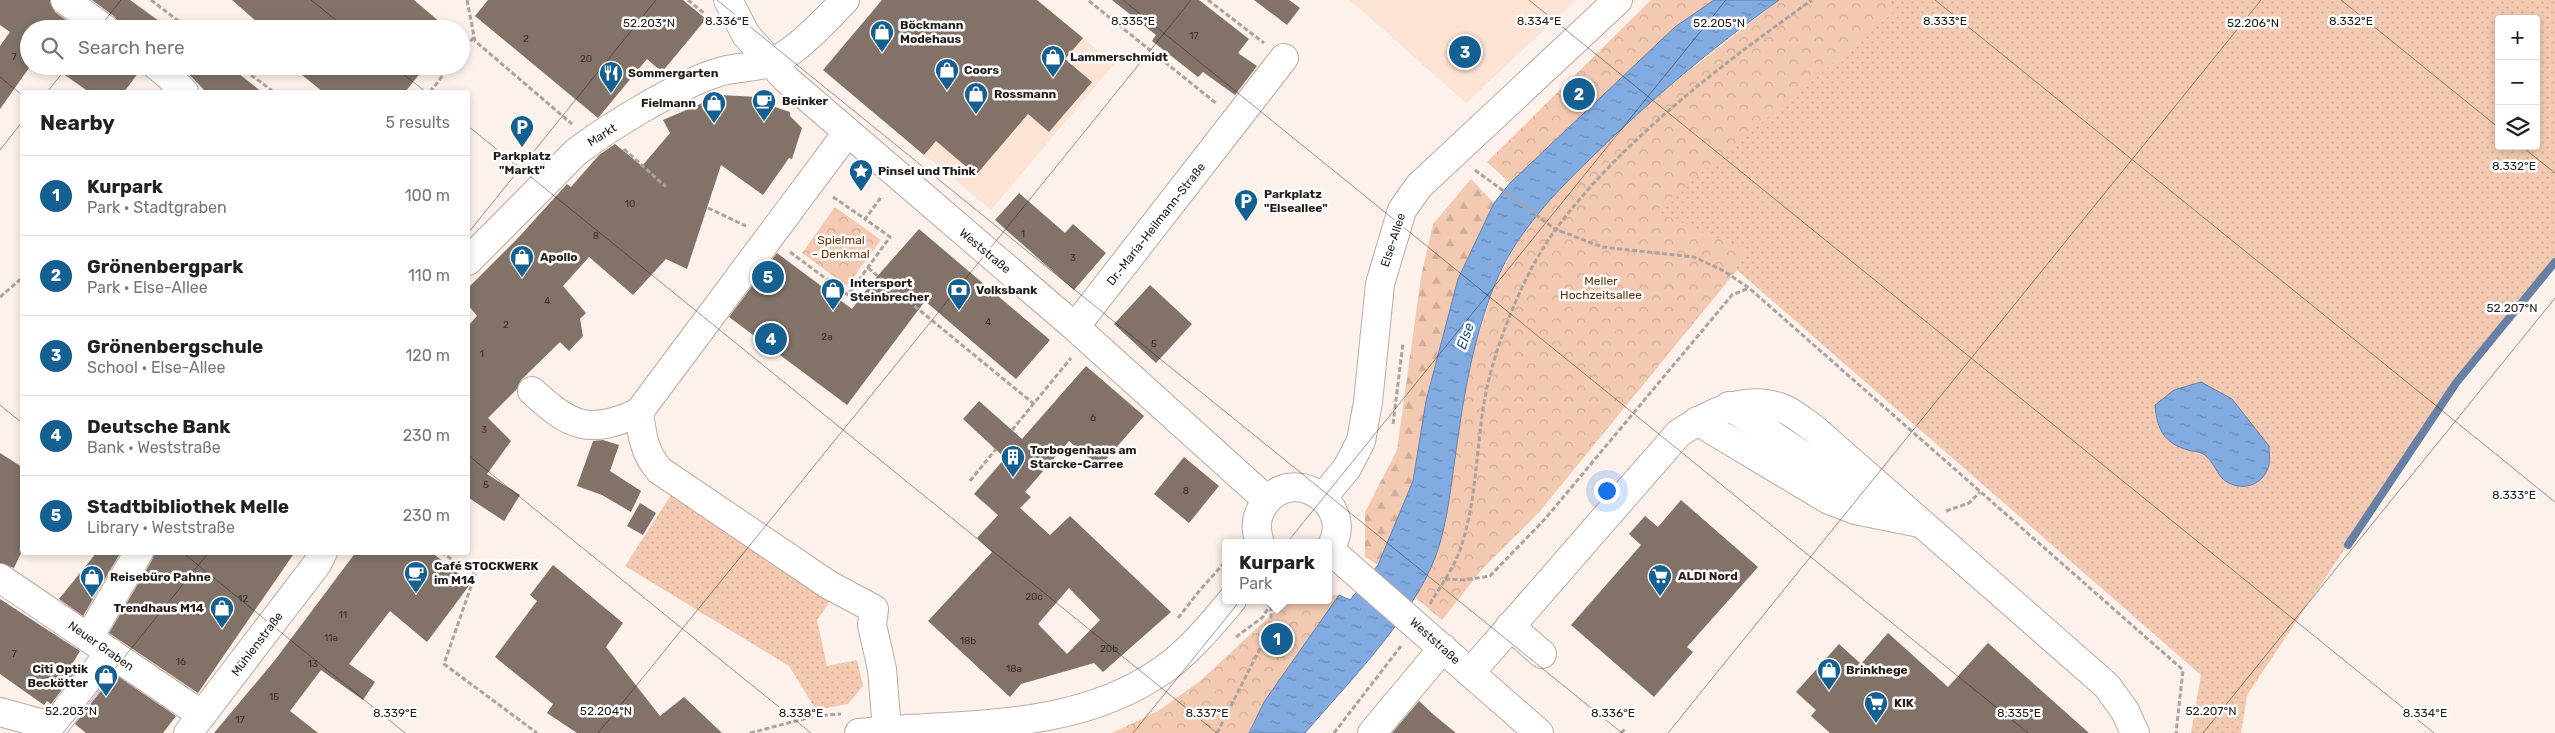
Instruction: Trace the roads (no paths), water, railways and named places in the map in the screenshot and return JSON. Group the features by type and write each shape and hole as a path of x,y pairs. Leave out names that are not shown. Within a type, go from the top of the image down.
{"street":[{"path":"65,0 93,20"},
{"name":"Weststraße","path":"728,0 746,35 770,63 847,133 1081,333 1267,500"},
{"path":"770,63 820,27 845,0"},
{"name":"Else-Allee","path":"1323,497 1347,468 1361,441 1368,402 1380,284 1402,210 1419,186 1618,0"},
{"name":"Dr.-Maria-Heilmann-Straße","path":"1081,333 1284,58"},
{"name":"Markt","path":"470,259 576,152 598,136 645,107 716,73 770,63"},
{"path":"532,391 560,416 583,425 603,425 639,412 781,245 847,133"},
{"path":"1470,673 1679,433 1697,421 1729,406 1767,404 1785,409 1813,428 2107,686 2125,710 2134,733"},
{"path":"1729,406 1894,517"},
{"path":"639,412 643,442 649,459 659,470 829,585 874,609 872,625 882,669 887,721"},
{"path":"1697,421 1829,500 1856,510 1924,524"},
{"path":"1259,539 1256,524 1267,500 1287,488 1300,487 1312,490 1323,497 1335,517 1336,530 1332,542"},
{"name":"Weststraße","path":"1332,553 1355,571 1539,733"},
{"path":"0,712 28,728 55,725 100,644 138,555"},
{"name":"Mühlenstraße","path":"195,724 317,564 322,555"},
{"name":"Neuer Graben","path":"0,578 100,644 195,724"},
{"path":"859,733 887,721 988,726 1066,714 1100,704 1130,690 1163,670 1186,651 1228,604"},
{"path":"1510,626 1542,654"},
{"path":"1372,733 1443,648"}],"water":[{"name":"Else","path":"1714,0 1779,0 1706,56 1613,137 1538,214 1515,245 1506,261 1489,300 1476,342 1463,407 1443,533 1425,581 1411,604 1359,672 1305,733 1249,733 1264,702 1339,595 1350,600 1378,565 1413,481 1426,401 1458,279 1494,203 1510,183 1675,27"},
{"path":"2201,382 2232,399 2269,446 2269,465 2262,478 2256,483 2244,486 2230,484 2222,478 2204,454 2179,447 2167,439 2160,428 2155,405 2174,390"}],"waterway":[{"path":"2348,545 2456,383 2555,262"}],"place":[{"name":"Grönenbergschule","path":"1465,52"},
{"name":"Böckmann Modehaus","path":"882,53"},
{"name":"Lammerschmidt","path":"1053,78"},
{"name":"Coors","path":"947,91"},
{"name":"Sommergarten","path":"611,94"},
{"name":"Grönenbergpark","path":"1579,94"},
{"name":"Rossmann","path":"976,115"},
{"name":"Beinker","path":"764,122"},
{"name":"Fielmann","path":"714,124"},
{"name":"Parkplatz \"Markt\"","path":"522,148"},
{"name":"Pinsel und Think","path":"861,192"},
{"name":"Parkplatz \"Elseallee\"","path":"1246,222"},
{"name":"Stadtbibliothek Melle","path":"768,277"},
{"name":"Apollo","path":"522,278"},
{"name":"Intersport Steinbrecher","path":"833,311"},
{"name":"Volksbank","path":"959,311"},
{"name":"Deutsche Bank","path":"771,339"},
{"name":"Torbogenhaus am Starcke-Carree","path":"1013,478"},
{"name":"Café STOCKWERK im M14","path":"416,594"},
{"name":"ALDI Nord","path":"1660,597"},
{"name":"Reisebüro Pahne","path":"92,598"},
{"name":"Trendhaus M14","path":"222,629"},
{"name":"Kurpark","path":"1277,639"},
{"name":"Brinkhege","path":"1829,691"},
{"name":"Citi Optik Beckötter","path":"106,697"},
{"name":"KIK","path":"1876,724"}],"park label":[{"name":"Spielmal - Denkmal","path":"841,247"},
{"name":"Meller Hochzeitsallee","path":"1601,288"}]}
